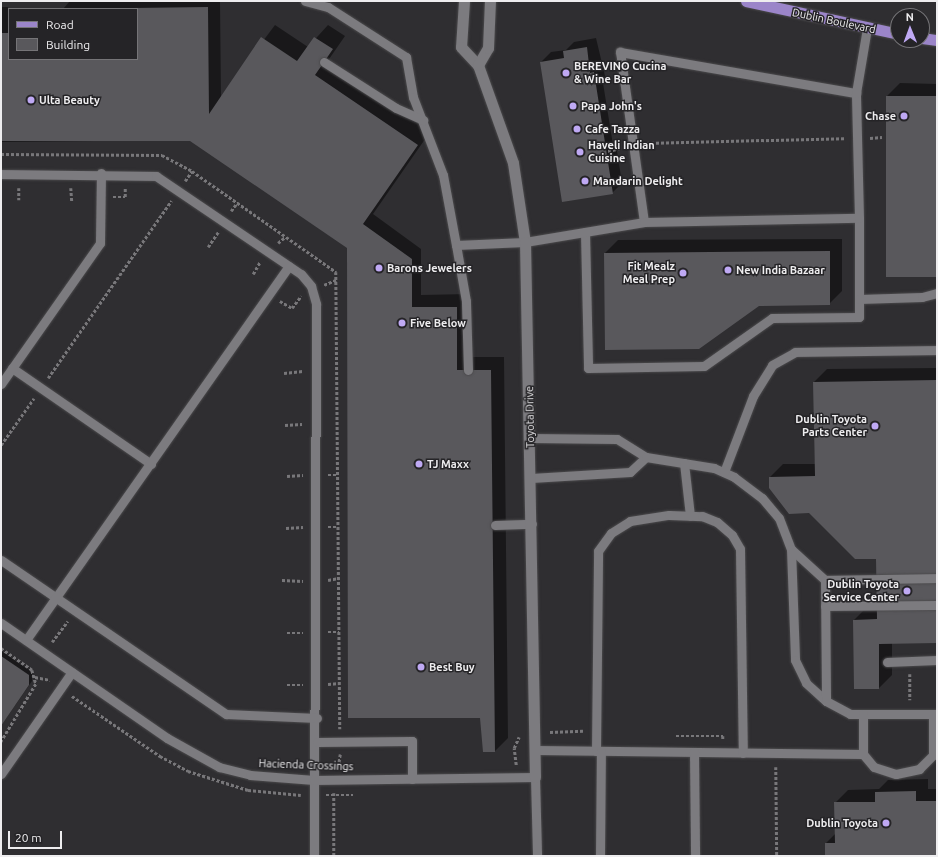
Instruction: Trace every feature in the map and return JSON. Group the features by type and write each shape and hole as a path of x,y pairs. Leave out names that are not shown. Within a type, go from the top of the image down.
{"main road":[{"name":"Dublin Boulevard","path":"746,1 890,32"}],"street":[{"name":"Toyota Drive","path":"464,1 461,47 478,65 513,163 525,242 532,524 536,750 535,777"},
{"path":"478,65 488,48 490,1"}],"lane":[{"path":"305,1 328,7 406,58 413,97 443,175 466,301 468,370"},
{"path":"585,232 588,368 704,366 772,318 859,317 859,218 856,93 867,28"},
{"path":"644,222 620,52 856,93"},
{"path":"324,62 396,108 423,120"},
{"path":"1,384 100,243 101,173"},
{"path":"1,174 101,173 156,176 179,190 289,266 311,286 316,304 317,742 314,780 314,856"},
{"path":"456,245 525,242 644,222 859,218"},
{"path":"26,640 289,266"},
{"path":"859,299 922,297 937,293"},
{"path":"724,472 753,396 772,365 794,352 937,350"},
{"path":"12,368 151,464"},
{"path":"530,438 617,439 646,457 684,463 724,472 762,498 779,518 791,549 795,660 806,683 826,701 850,714 863,714 935,714 933,755 919,769 896,774 874,766 863,754 863,714"},
{"path":"531,478 630,472 646,457"},
{"path":"684,463 690,516"},
{"path":"600,856 598,751 598,551 611,533 630,521 669,515 690,516 717,522 732,535 740,549 743,753"},
{"path":"495,525 532,524"},
{"path":"791,549 825,580 937,578"},
{"path":"1,560 226,714 316,718"},
{"path":"825,580 826,701"},
{"path":"825,606 937,606"},
{"name":"Hacienda Crossings","path":"1,623 166,738 220,767 250,775 314,780 535,777"},
{"path":"887,662 937,660"},
{"path":"1,774 72,672"},
{"path":"317,742 412,741 412,778"},
{"path":"536,750 863,754"},
{"path":"694,752 694,856"},
{"path":"535,777 537,856"}],"path":[{"path":"608,151 661,140 882,138"},
{"path":"1,154 162,155 192,171 336,272 340,742 334,780 334,856"},
{"path":"1,445 192,171"},
{"path":"32,670 76,610"},
{"path":"1,648 32,670 36,684 33,694 1,742"},
{"path":"910,661 910,700"},
{"path":"550,732 580,731"},
{"path":"776,767 778,856"}],"building":[{"path":"208,7 209,114 261,37 297,61 314,37 333,49 315,75 418,145 363,224 412,259 412,307 457,307 457,370 491,370 495,752 483,752 480,718 348,718 347,248 190,141 1,141 1,33 8,33 8,60 138,60 138,8 133,8"},
{"path":"587,47 590,73 594,72 613,194 562,202 540,62 564,58 563,51"},
{"path":"886,96 937,96 937,277 886,277"},
{"path":"830,251 830,305 759,306 699,349 605,350 604,253"},
{"path":"937,380 937,643 879,644 879,689 854,689 853,620 877,619 876,559 855,559 809,513 789,514 769,488 769,477 815,476 813,382"},
{"path":"1,656 29,675 29,685 1,726"},
{"name":"Dublin Toyota","path":"916,791 916,801 937,801 937,856 825,856 825,843 835,843 834,802 875,802 875,792"}],"place":[{"name":"BEREVINO Cucina & Wine Bar","path":"566,73"},
{"name":"Ulta Beauty","path":"31,100"},
{"name":"Papa John's","path":"573,106"},
{"name":"Chase","path":"904,116"},
{"name":"Cafe Tazza","path":"577,129"},
{"name":"Haveli Indian Cuisine","path":"580,152"},
{"name":"Mandarin Delight","path":"585,181"},
{"name":"Barons Jewelers","path":"379,268"},
{"name":"New India Bazaar","path":"728,270"},
{"name":"Fit Mealz Meal Prep","path":"683,273"},
{"name":"Five Below","path":"402,323"},
{"name":"Dublin Toyota Parts Center","path":"875,426"},
{"name":"TJ Maxx","path":"419,464"},
{"name":"Dublin Toyota Service Center","path":"907,591"},
{"name":"Best Buy","path":"421,667"},
{"name":"Dublin Toyota","path":"886,823"}]}
